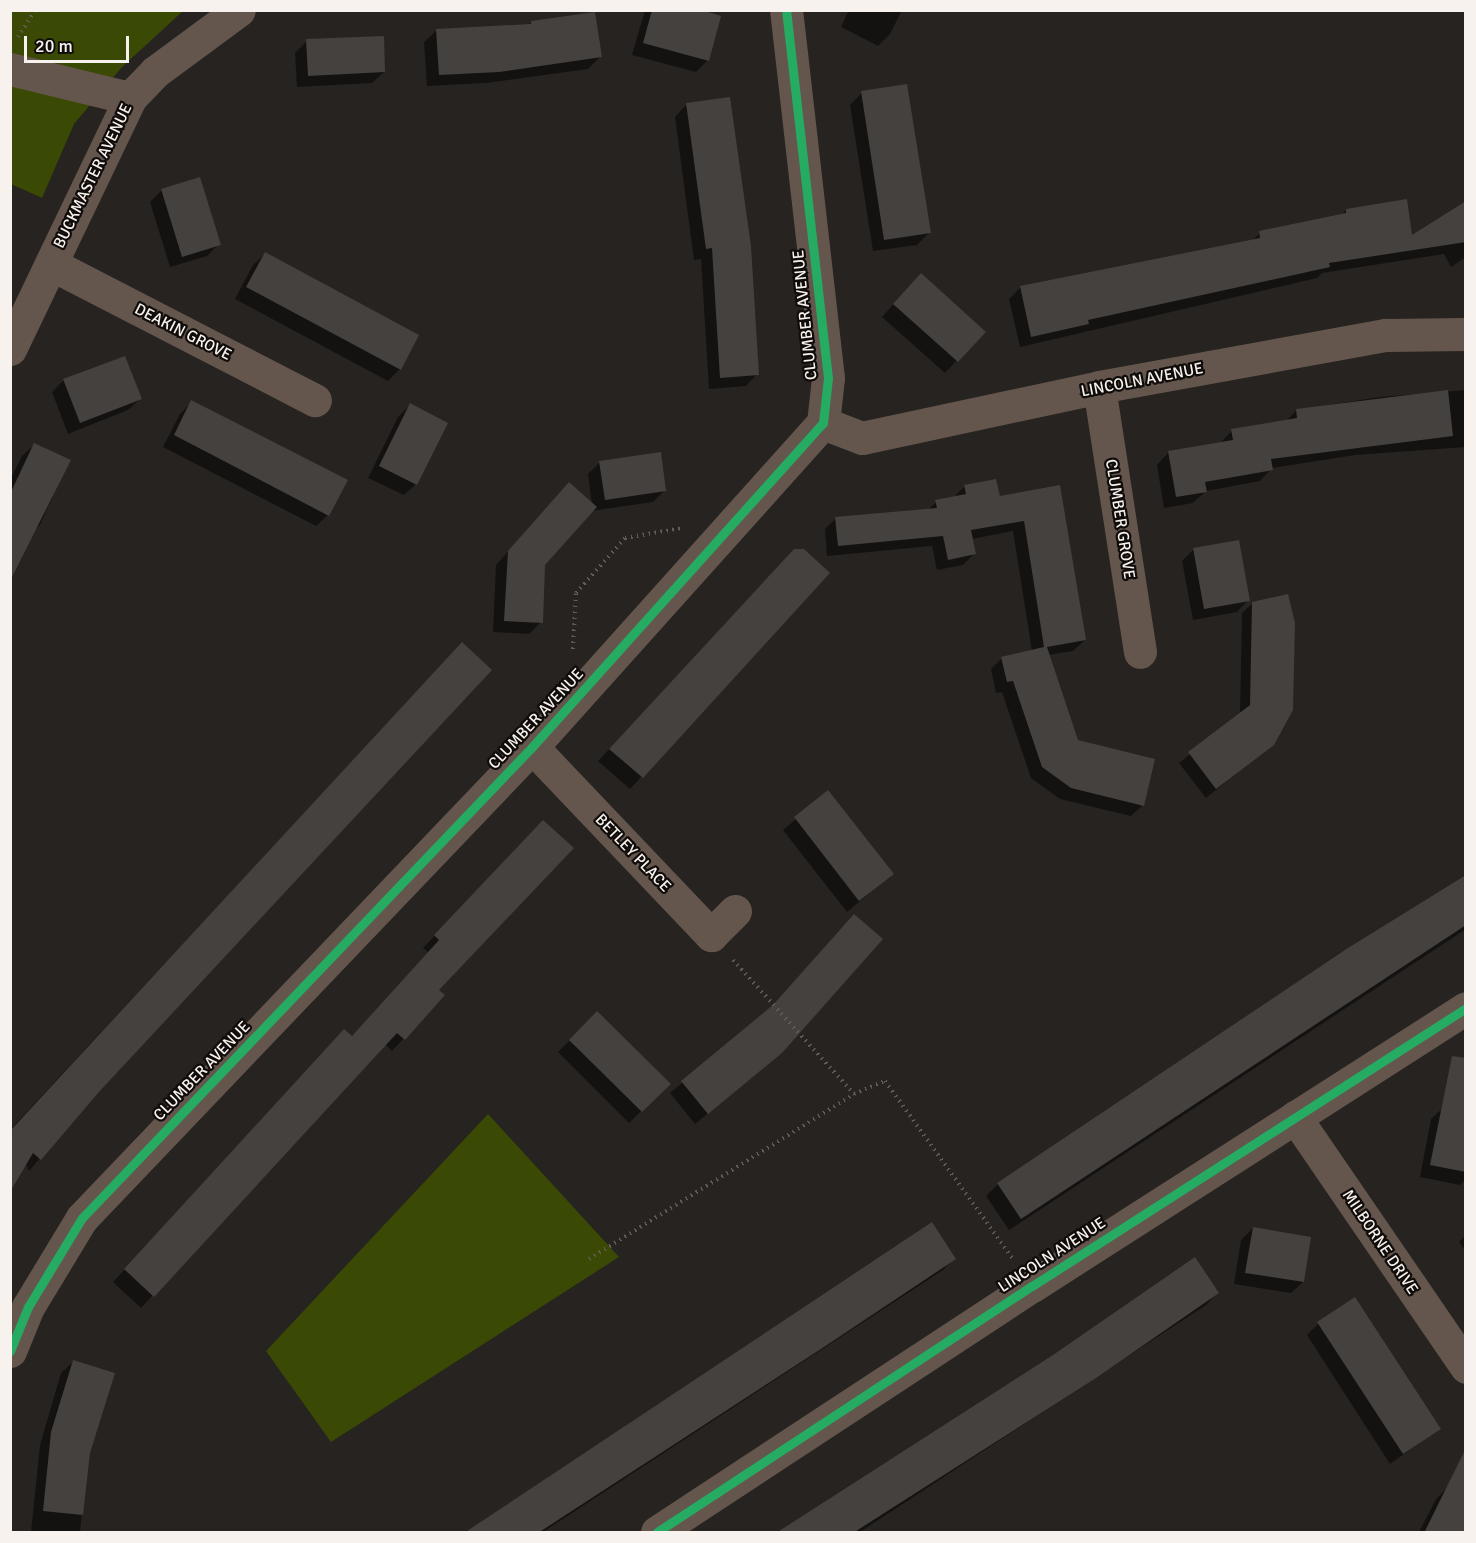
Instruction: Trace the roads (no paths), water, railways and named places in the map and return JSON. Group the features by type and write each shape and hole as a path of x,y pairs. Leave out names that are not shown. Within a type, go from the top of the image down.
{"street":[{"name":"BUCKMASTER AVENUE","path":"10,349 130,98 155,72 239,10"},
{"name":"CLUMBER AVENUE","path":"10,1351 28,1307 82,1218 532,747 823,423 828,378 786,10"},
{"path":"10,69 130,98"},
{"name":"DEAKIN GROVE","path":"51,264 315,400"},
{"name":"LINCOLN AVENUE","path":"823,423 862,438 1099,387 1386,335 1466,334"},
{"name":"CLUMBER GROVE","path":"1099,387 1140,652"},
{"name":"BETLEY PLACE","path":"532,747 711,935 735,911"},
{"name":"LINCOLN AVENUE","path":"657,1533 1032,1286 1466,1008"},
{"name":"MILBORNE DRIVE","path":"1295,1117 1466,1367"}]}
